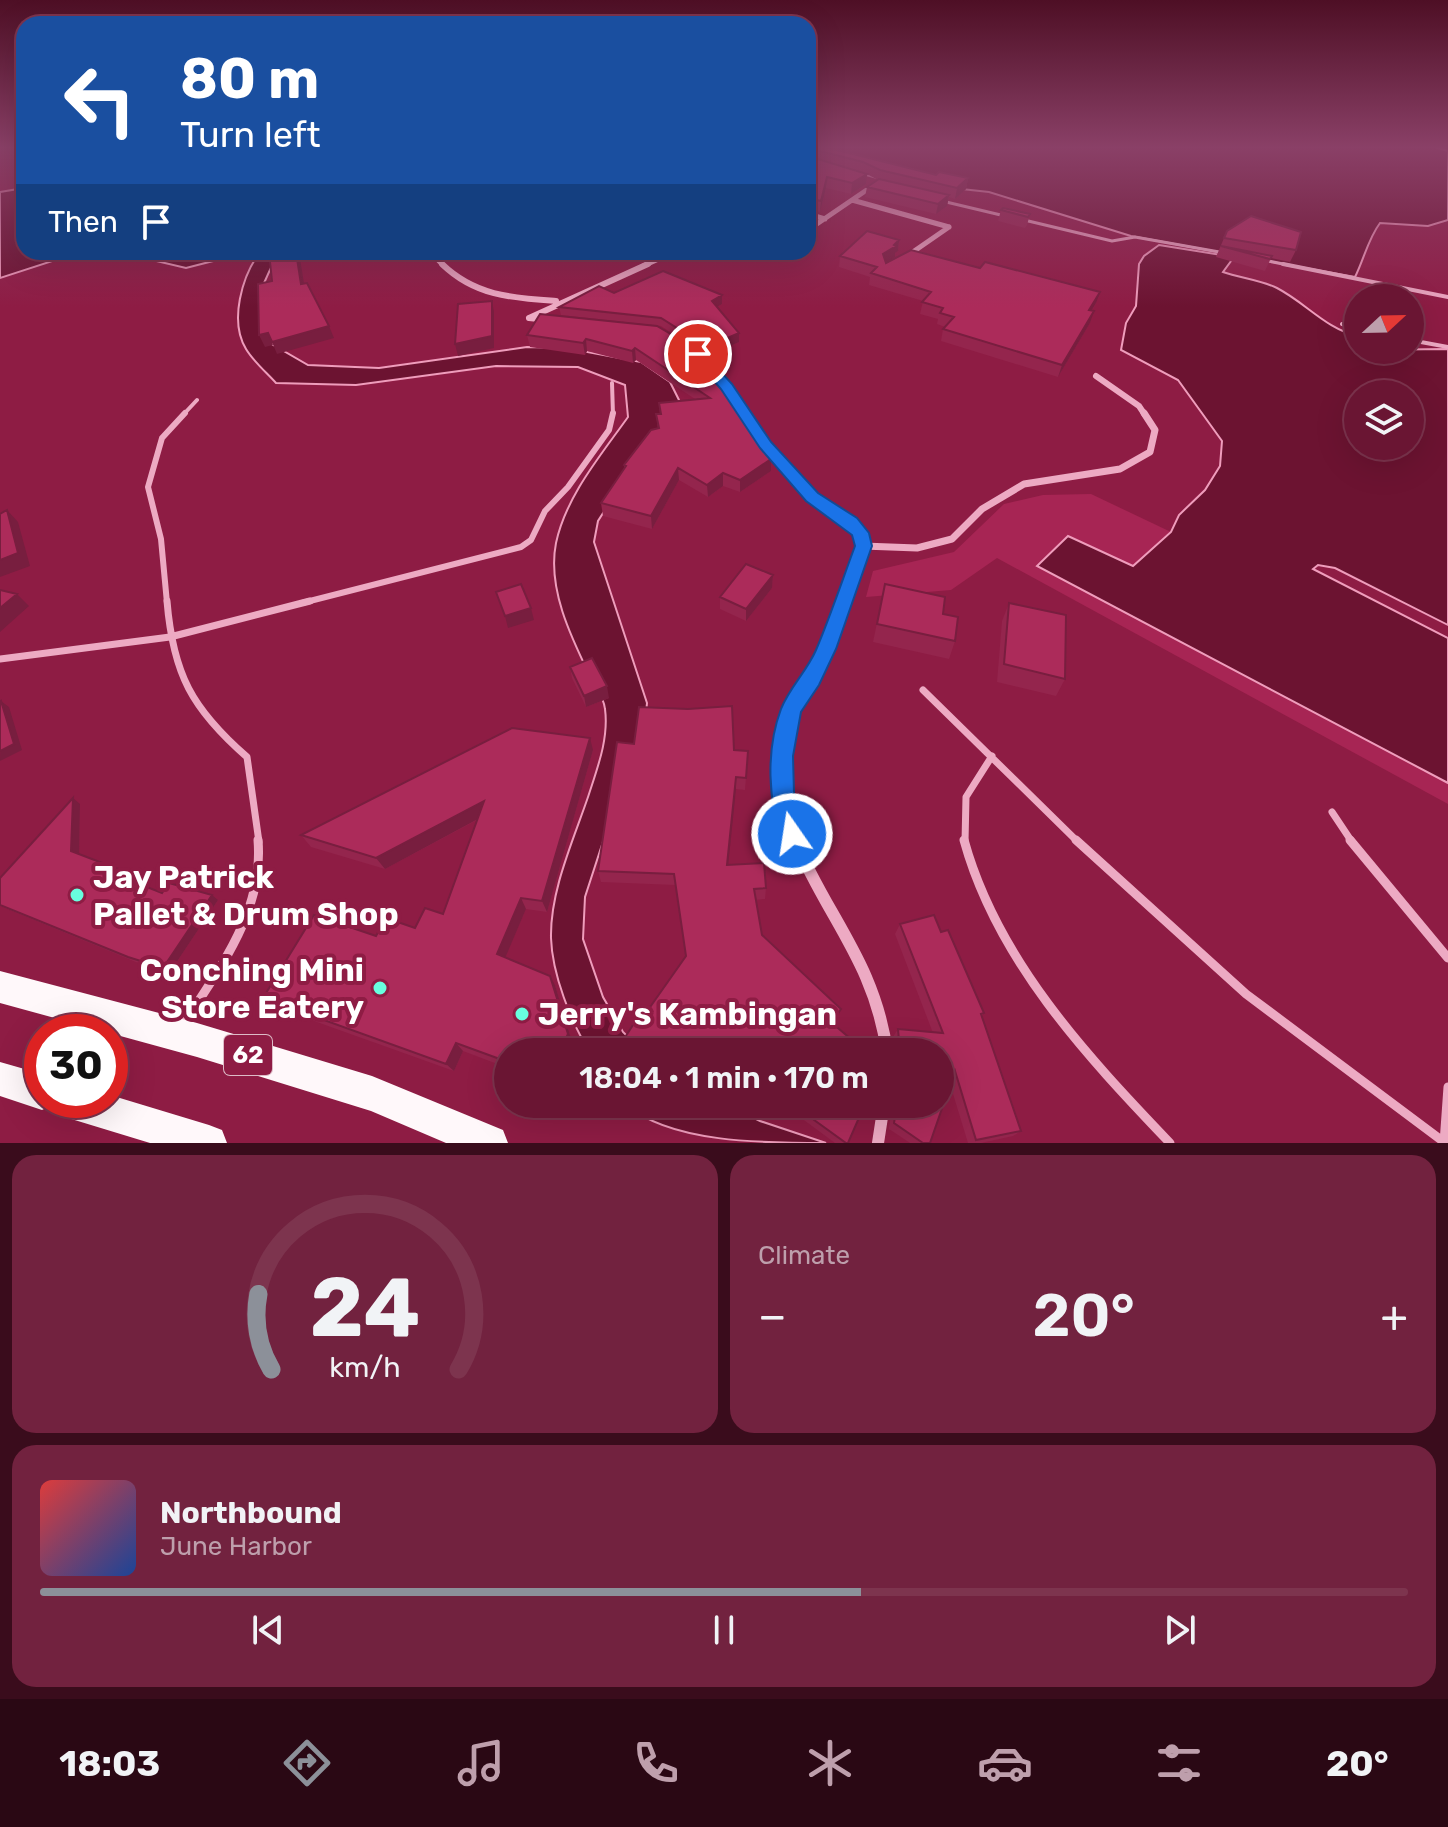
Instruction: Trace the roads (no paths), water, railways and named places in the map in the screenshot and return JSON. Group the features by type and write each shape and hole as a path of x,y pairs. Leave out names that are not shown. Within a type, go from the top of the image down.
{"highway":[{"name":"62","path":"0,987 177,1035 372,1094 490,1143"},
{"path":"0,1079 24,1086"},
{"path":"127,1118 209,1143"}],"street":[{"path":"816,225 852,200"},
{"path":"853,200 949,227 898,261"},
{"path":"816,216 825,219"},
{"path":"437,260 452,276 488,297 561,302"},
{"path":"554,321 529,318 656,260"},
{"path":"680,342 698,354 727,387 765,445 812,497 851,522 861,533 863,546 826,649 812,679 791,710 782,756 783,793 792,834 804,860 860,953 878,998 885,1038"},
{"path":"863,546 917,548 952,539 982,509 1024,484 1120,469 1150,452 1155,430 1139,406 1096,376"},
{"path":"878,1143 882,1118"}],"lane":[{"path":"939,200 1112,241 1135,237 1236,255"},
{"path":"1251,257 1448,297"},
{"path":"1424,343 1448,347"},
{"path":"0,659 170,637 521,547 531,540 545,511 568,487 609,430 615,407 612,383"},
{"path":"177,1035 243,928 254,899 260,867 247,757 222,735 185,686 170,637 161,539 148,487 162,438 197,400"},
{"path":"923,690 1140,900 1246,994 1444,1143"},
{"path":"992,756 966,797 964,834 974,879 993,924 1072,1036 1119,1092 1170,1143"},
{"path":"1332,812 1355,847 1448,958"},
{"path":"1444,1143 1448,1087"}],"place":[{"name":"Jay Patrick Pallet & Drum Shop","path":"77,895"},
{"name":"Conching Mini Store Eatery","path":"380,988"},
{"name":"Jerry's Kambingan","path":"522,1014"}]}
